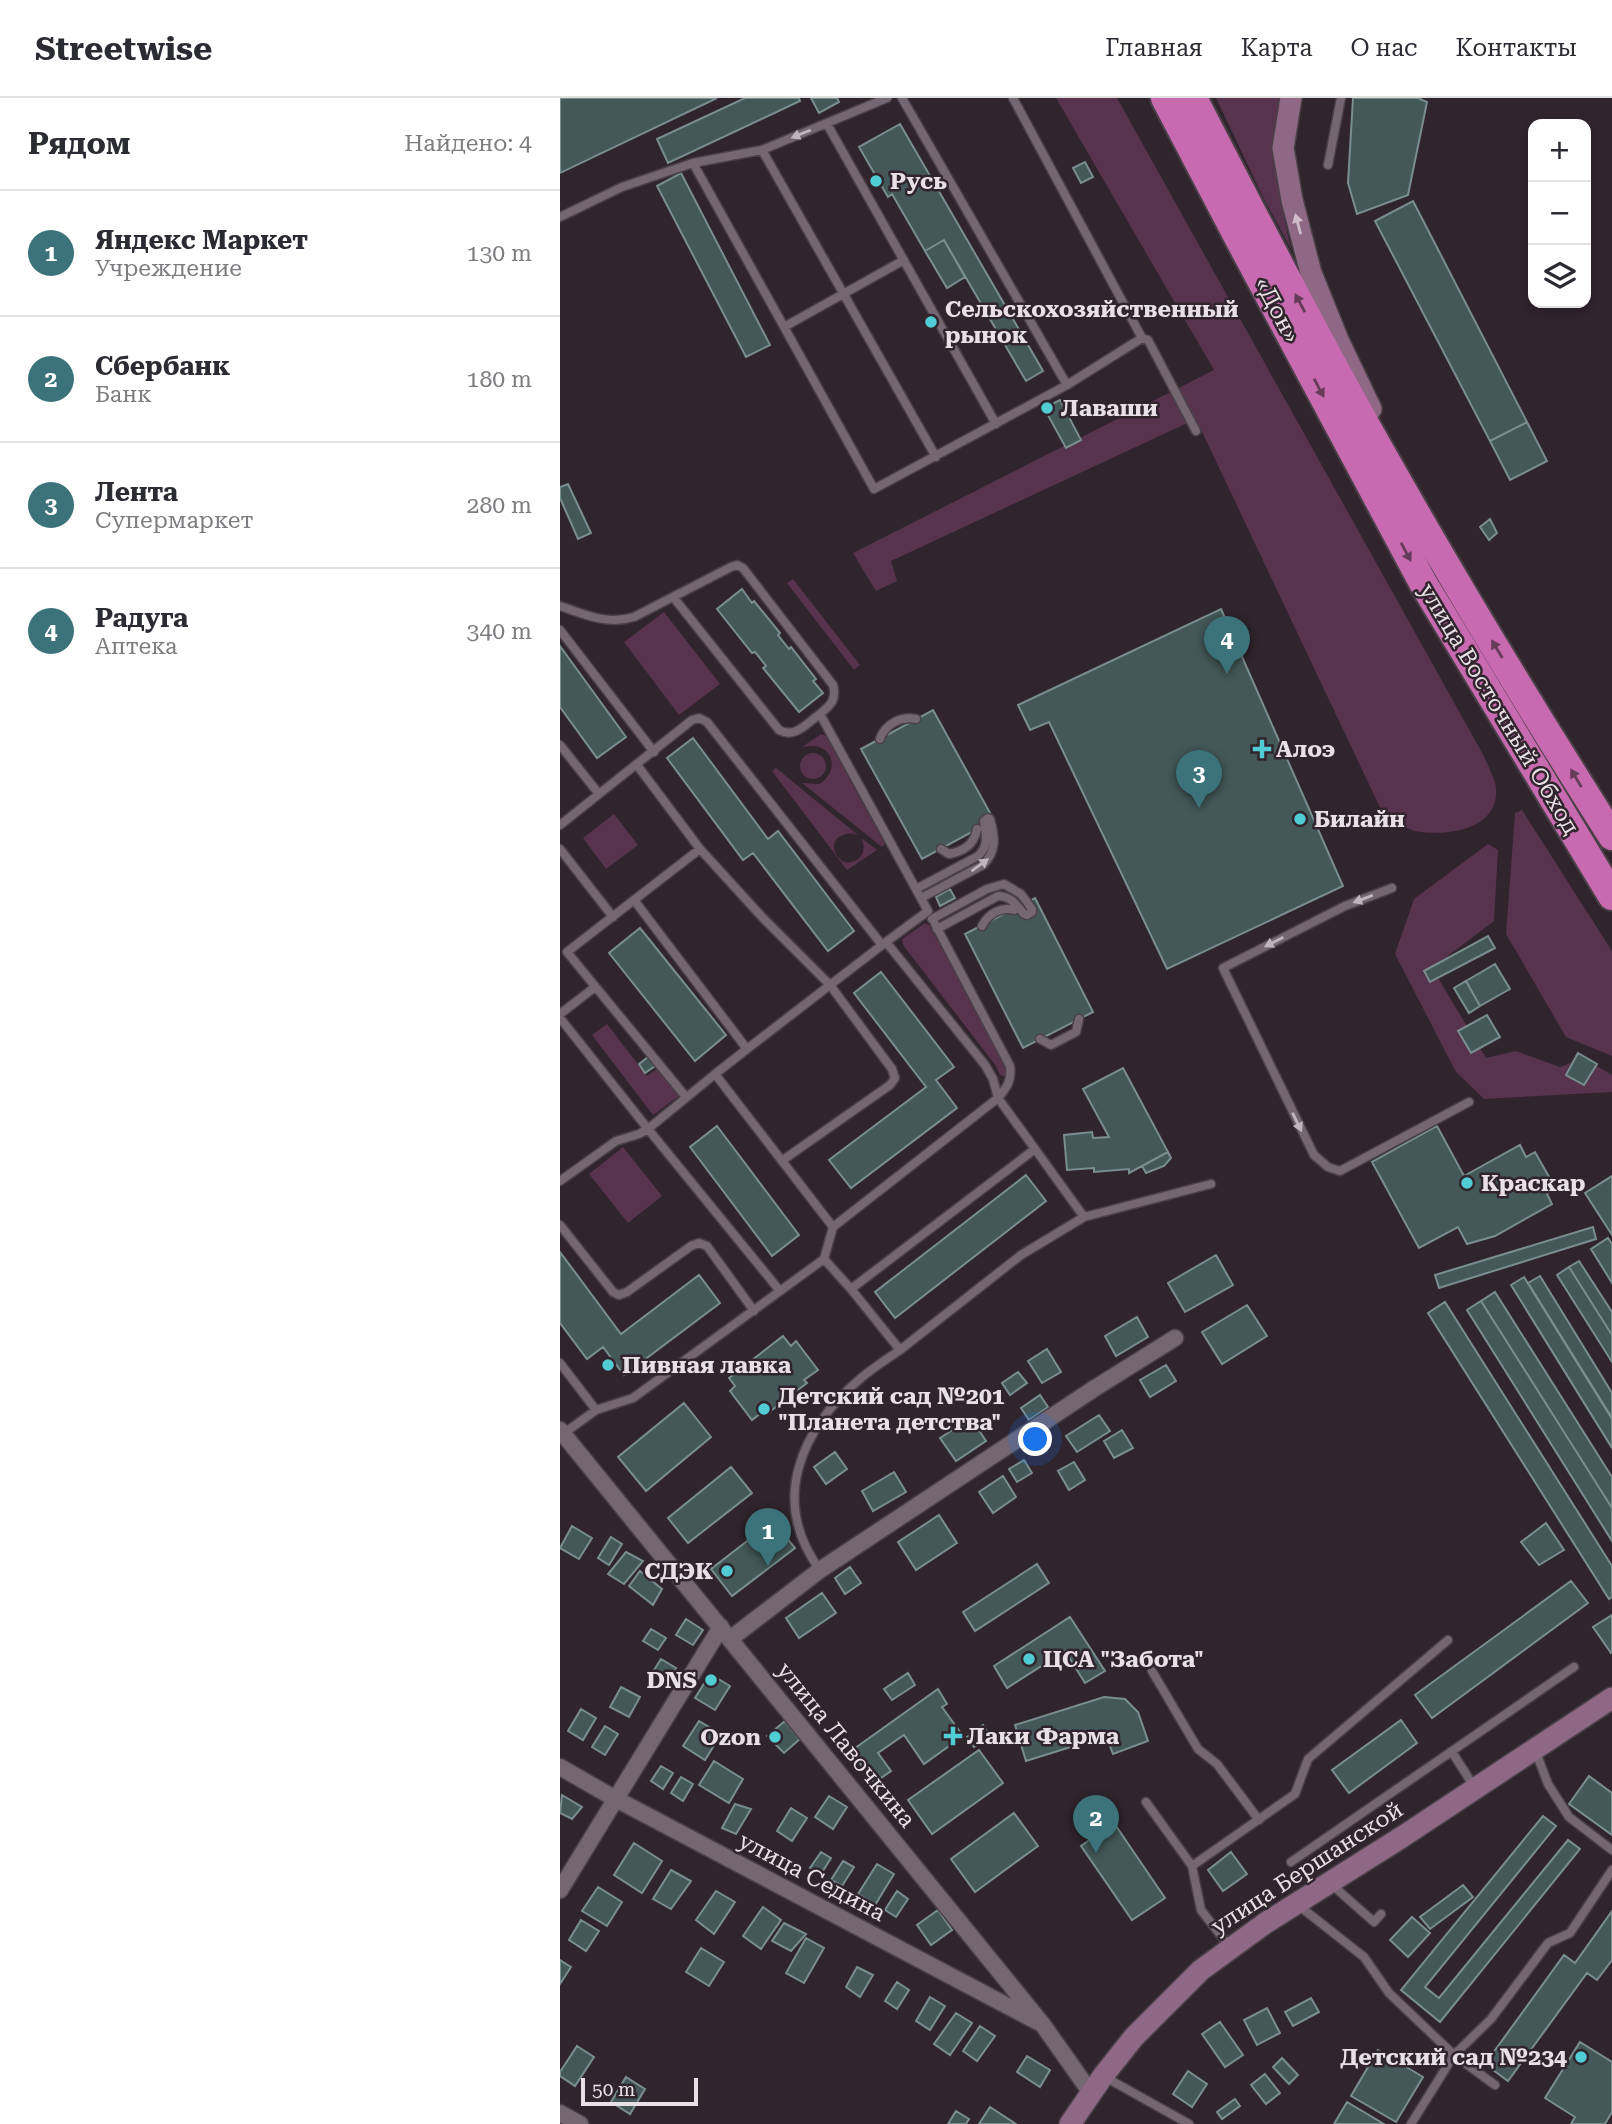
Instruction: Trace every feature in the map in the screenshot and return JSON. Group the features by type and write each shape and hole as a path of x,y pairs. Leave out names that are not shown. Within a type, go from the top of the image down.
{"highway":[{"name":"«Дон»","path":"1165,98 1390,520"},
{"name":"«Дон»","path":"1192,98 1302,309 1391,470"},
{"name":"улица Восточный Обход","path":"1391,470 1612,836"},
{"name":"улица Восточный Обход","path":"1390,520 1423,583 1612,896"}],"street":[{"path":"1151,98 1209,204 1240,242"},
{"path":"1291,98 1283,148 1292,200 1311,273 1338,340 1381,430 1391,470"},
{"path":"560,1890 614,1798 725,1633 1175,1338"},
{"name":"улица Лавочкина","path":"562,1432 1043,2025 1097,2084"},
{"name":"улица Бершанской","path":"1072,2123 1097,2084 1134,2037 1201,1970 1296,1903 1402,1837 1612,1698"},
{"name":"улица Седина","path":"560,1768 1043,2025"},
{"path":"560,2113 580,2124"}],"lane":[{"path":"560,217 622,187 694,163 762,150 887,98"},
{"path":"902,98 1067,385"},
{"path":"1013,98 1142,338 1148,340 1196,431"},
{"path":"1328,165 1341,98"},
{"path":"827,124 996,424"},
{"path":"762,150 936,457"},
{"path":"694,163 874,489 1067,385 1142,338"},
{"path":"785,327 904,260"},
{"path":"560,606 605,621 620,622 737,565 743,568 833,685 836,693 832,703 795,733 787,734 779,730 674,598"},
{"path":"560,629 654,752"},
{"path":"562,1432 596,1410 633,1398 824,1259 833,1227 998,1098 1008,1087 1010,1066 820,713"},
{"path":"560,825 692,720 699,718 707,722 884,944 985,1065 993,1079 998,1098 1084,1217"},
{"path":"880,739 881,733 902,718 916,719"},
{"path":"560,745 599,794"},
{"path":"637,765 699,849 830,985 892,1069 895,1078 890,1085 783,1160"},
{"path":"916,889 983,852 987,839 984,821 989,819 994,838 989,859 983,865 921,898"},
{"path":"940,849 949,854 970,845 975,839 977,829"},
{"path":"560,849 613,916"},
{"path":"686,1097 563,950 613,916 699,849"},
{"path":"560,1181 616,1141 648,1129 884,944 930,915 1004,884 1021,894 1032,909 1032,912 1024,914 1011,899 998,896 937,929"},
{"path":"1392,888 1345,906 1223,968 1314,1155 1328,1167 1340,1171 1469,1102"},
{"path":"634,900 747,1049"},
{"path":"982,926 990,915 1003,909 1014,910"},
{"path":"595,987 560,1016 780,1292"},
{"path":"1040,1039 1051,1045 1056,1043 1076,1032 1079,1019"},
{"path":"715,1074 833,1227"},
{"path":"851,1289 1035,1149"},
{"path":"820,1570 810,1556 796,1522 794,1490 800,1461 817,1428 861,1378 1021,1255 1084,1217 1211,1184"},
{"path":"560,1225 613,1292 620,1295 691,1246 699,1243 707,1246 754,1311"},
{"path":"824,1259 900,1350"},
{"path":"560,1363 596,1410"},
{"path":"1192,1866 1295,1794 1308,1759 1448,1640"},
{"path":"1291,1862 1574,1667"},
{"path":"1152,1671 1198,1748 1217,1764 1259,1820"},
{"path":"1534,1749 1548,1784 1569,1817 1612,1850"},
{"path":"1452,1752 1475,1788"},
{"path":"1146,1802 1192,1866 1201,1910 1231,1948"},
{"path":"1411,2124 1454,2055 1491,2019 1548,1942 1570,1933 1612,1870"},
{"path":"1329,1882 1374,1922 1381,1914"},
{"path":"1296,1903 1364,1957 1389,1993 1454,2055 1496,2085"},
{"path":"1097,2084 1189,2124"}],"shaded area":[{"path":"1056,98 1117,98 1485,758 1496,789 1495,803 1489,814 1480,822 1455,831 1428,833 1411,830 1385,818 1196,419 891,561 897,581 876,591 853,553 1214,370"},
{"path":"1216,98 1280,98 1276,117 1275,155 1291,249 1264,199"},
{"path":"793,579 860,665 854,670 787,583"},
{"path":"664,612 720,684 679,715 624,642"},
{"path":"821,734 826,736 885,844 882,847 802,783 819,784 831,771 831,760 825,750 817,746 802,747"},
{"path":"813,753 822,757 826,766 822,775 813,779 804,775 800,766 804,757"},
{"path":"776,768 858,835 843,835 836,840 834,849 840,859 851,862 860,857 863,852 861,838 877,850 847,870 772,771"},
{"path":"1522,810 1612,951 1612,1056 1566,1037 1506,934 1515,813"},
{"path":"614,814 638,845 606,869 583,838"},
{"path":"1488,844 1498,850 1494,921 1432,968 1486,1058 1516,1051 1560,1067 1583,1058 1612,1075 1612,1092 1484,1099 1456,1072 1395,954 1414,899"},
{"path":"925,923 929,925 1002,1057 1008,1071 1006,1077 1000,1075 996,1066 903,945 902,939"},
{"path":"607,1024 647,1076 658,1068 679,1096 653,1115 592,1035"},
{"path":"623,1147 662,1196 628,1223 589,1174"}],"building":[{"path":"560,98 717,98 560,173"},
{"path":"745,98 799,98 800,101 668,163 657,139"},
{"path":"811,98 837,98 839,102 819,113"},
{"path":"1353,98 1418,98 1427,102 1408,195 1357,214 1348,183"},
{"path":"900,124 1043,371 1026,381 944,240 925,251 892,194 888,197 859,147"},
{"path":"1085,162 1093,177 1081,183 1073,168"},
{"path":"681,173 770,345 746,357 657,186"},
{"path":"1413,201 1527,422 1490,441 1375,221"},
{"path":"944,240 965,277 947,288 925,251"},
{"path":"1060,400 1081,440 1066,448 1044,408"},
{"path":"1527,422 1547,461 1510,480 1490,441"},
{"path":"568,484 591,533 578,539 560,498 560,487"},
{"path":"1490,519 1497,533 1489,540 1480,527"},
{"path":"742,589 816,679 813,681 823,693 799,712 763,668 766,666 755,652 752,653 717,609"},
{"path":"1221,609 1343,886 1167,969 1049,722 1030,730 1018,705"},
{"path":"560,646 626,737 597,758 560,707"},
{"path":"933,710 994,820 922,859 861,749"},
{"path":"693,738 768,839 778,831 854,931 828,951 753,853 743,860 667,758"},
{"path":"950,889 955,898 940,906 936,897"},
{"path":"1035,898 1093,1012 1023,1048 965,934"},
{"path":"640,928 726,1035 695,1061 609,953"},
{"path":"1488,936 1495,948 1430,982 1424,971"},
{"path":"1495,964 1510,989 1480,1006 1466,981"},
{"path":"881,972 954,1067 936,1080 957,1108 851,1188 829,1160 926,1087 854,993"},
{"path":"1466,981 1480,1006 1469,1013 1454,988"},
{"path":"1487,1015 1500,1037 1471,1053 1458,1031"},
{"path":"1578,1053 1597,1064 1584,1085 1566,1075"},
{"path":"648,1057 655,1066 645,1073 639,1064"},
{"path":"1123,1068 1168,1152 1129,1173 1129,1169 1094,1172 1094,1168 1067,1170 1064,1135 1092,1132 1093,1138 1109,1137 1083,1089"},
{"path":"717,1126 799,1235 772,1256 690,1147"},
{"name":"Краскар","path":"1437,1126 1464,1176 1520,1145 1526,1157 1535,1152 1556,1189 1547,1194 1552,1204 1495,1236 1467,1244 1458,1227 1419,1248 1372,1162"},
{"path":"1168,1152 1171,1158 1164,1166 1146,1173 1142,1166"},
{"path":"1026,1175 1046,1201 895,1318 875,1292"},
{"path":"1612,1176 1612,1235 1585,1193"},
{"path":"1593,1227 1596,1239 1439,1288 1435,1275"},
{"path":"1608,1238 1612,1244 1612,1283 1591,1249"},
{"path":"560,1252 621,1334 699,1275 720,1303 624,1375 603,1347 587,1359 560,1323"},
{"path":"1216,1255 1233,1285 1185,1312 1168,1283"},
{"path":"1579,1261 1612,1312 1612,1335 1569,1267"},
{"path":"1569,1267 1612,1335 1612,1362 1557,1275"},
{"path":"1540,1276 1612,1393 1612,1418 1528,1283"},
{"path":"1524,1277 1612,1419 1612,1448 1511,1285"},
{"path":"1495,1292 1612,1477 1612,1508 1481,1301"},
{"path":"1481,1301 1612,1508 1612,1541 1467,1310"},
{"path":"1445,1302 1612,1566 1612,1597 1609,1599 1428,1313"},
{"path":"1247,1305 1267,1336 1222,1364 1202,1332"},
{"path":"1137,1317 1148,1337 1116,1356 1105,1336"},
{"path":"783,1336 791,1346 796,1341 818,1370 804,1380 807,1383 790,1396 788,1393 782,1397 784,1401 768,1413 765,1410 752,1420 730,1391 735,1386 729,1378"},
{"path":"1047,1349 1061,1372 1042,1383 1028,1361"},
{"path":"1166,1365 1176,1381 1150,1397 1140,1380"},
{"path":"1018,1372 1027,1383 1010,1395 1002,1383"},
{"path":"1040,1395 1048,1407 1029,1420 1021,1408"},
{"path":"684,1403 711,1437 646,1491 618,1457"},
{"path":"1099,1415 1110,1431 1077,1452 1066,1436"},
{"path":"971,1418 986,1441 956,1461 940,1438"},
{"path":"1122,1430 1133,1448 1114,1458 1104,1441"},
{"path":"835,1452 847,1469 826,1484 814,1467"},
{"path":"1024,1460 1032,1473 1017,1482 1009,1469"},
{"path":"1074,1462 1085,1480 1069,1490 1058,1471"},
{"path":"731,1467 752,1493 688,1543 668,1518"},
{"path":"894,1472 906,1492 873,1511 862,1491"},
{"path":"1003,1476 1016,1497 993,1513 979,1492"},
{"path":"939,1515 957,1543 916,1570 898,1542"},
{"path":"773,1521 795,1548 732,1596 711,1569"},
{"path":"1546,1523 1564,1550 1539,1565 1521,1542"},
{"path":"572,1526 592,1538 579,1559 560,1548"},
{"path":"611,1537 622,1544 609,1565 598,1558"},
{"path":"626,1552 643,1561 624,1584 608,1574"},
{"path":"1037,1564 1049,1583 975,1631 963,1612"},
{"path":"850,1567 861,1583 845,1594 835,1578"},
{"path":"640,1571 662,1589 653,1605 629,1586"},
{"path":"1571,1581 1588,1603 1432,1718 1415,1695"},
{"path":"822,1593 836,1613 799,1638 786,1618"},
{"path":"1612,1615 1612,1652 1611,1653 1593,1627"},
{"name":"ЦСА \"Забота\"","path":"1070,1617 1105,1671 1085,1683 1065,1651 1007,1688 994,1666"},
{"path":"686,1619 703,1630 693,1645 676,1635"},
{"path":"651,1629 666,1638 658,1650 643,1641"},
{"path":"661,1659 676,1668 669,1680 654,1670"},
{"path":"908,1673 915,1685 892,1700 884,1689"},
{"path":"710,1674 730,1686 715,1710 695,1698"},
{"path":"621,1687 640,1697 629,1717 610,1707"},
{"path":"938,1689 947,1704 942,1707 963,1736 924,1764 904,1735 878,1753 891,1771 874,1783 851,1751"},
{"path":"1104,1697 1125,1699 1138,1712 1148,1741 1113,1754 1106,1736 1026,1761 1015,1725"},
{"path":"581,1709 596,1718 583,1740 568,1731"},
{"path":"1401,1720 1417,1743 1349,1793 1332,1770"},
{"path":"699,1721 721,1734 705,1760 683,1746"},
{"path":"785,1721 800,1739 784,1753 767,1736"},
{"path":"983,1725 990,1736 974,1747 967,1737"},
{"path":"605,1726 618,1734 605,1755 592,1747"},
{"path":"979,1750 1003,1783 932,1834 908,1800"},
{"path":"714,1761 743,1779 729,1803 699,1785"},
{"path":"661,1766 673,1773 663,1789 651,1781"},
{"path":"1589,1776 1612,1793 1612,1835 1569,1804"},
{"path":"681,1777 693,1784 683,1801 671,1793"},
{"path":"562,1795 582,1807 572,1819 560,1813"},
{"path":"829,1796 847,1807 833,1829 815,1817"},
{"path":"735,1804 751,1809 736,1834 722,1828"},
{"path":"791,1808 807,1818 792,1841 777,1831"},
{"path":"1014,1813 1038,1846 975,1892 951,1859"},
{"path":"1543,1816 1556,1826 1425,1987 1439,1998 1568,1840 1580,1849 1440,2022 1401,1990"},
{"path":"1114,1823 1165,1898 1132,1920 1081,1846"},
{"path":"634,1843 662,1861 642,1893 614,1875"},
{"path":"821,1852 831,1858 821,1874 810,1868"},
{"path":"1231,1852 1247,1874 1223,1891 1208,1870"},
{"path":"843,1861 854,1867 842,1886 831,1880"},
{"path":"877,1864 894,1874 875,1905 858,1894"},
{"path":"671,1870 691,1881 671,1909 653,1899"},
{"path":"1463,1885 1473,1897 1430,1929 1420,1917"},
{"path":"598,1887 622,1902 607,1926 582,1911"},
{"path":"716,1891 735,1902 714,1934 696,1920"},
{"path":"897,1891 908,1899 896,1917 885,1910"},
{"path":"763,1907 781,1920 761,1949 743,1936"},
{"path":"938,1910 952,1930 931,1945 917,1925"},
{"path":"1612,1911 1612,1960 1597,1980 1587,1973 1508,2081 1485,2064 1564,1955 1575,1963"},
{"path":"1412,1917 1430,1933 1408,1957 1390,1940"},
{"path":"581,1920 599,1931 586,1951 569,1940"},
{"path":"784,1923 806,1934 791,1951 772,1941"},
{"path":"806,1938 824,1948 804,1983 786,1973"},
{"path":"701,1948 724,1962 709,1986 686,1972"},
{"path":"560,1960 571,1967 560,1984"},
{"path":"857,1967 873,1975 860,1997 846,1987"},
{"path":"897,1982 909,1990 897,2009 885,2001"},
{"path":"930,1997 945,2006 930,2030 916,2021"},
{"path":"1311,1998 1319,2012 1293,2026 1285,2012"},
{"path":"1267,2008 1280,2033 1257,2045 1244,2020"},
{"path":"956,2013 972,2023 950,2055 934,2044"},
{"path":"1220,2022 1243,2055 1225,2067 1202,2034"},
{"path":"980,2026 995,2036 977,2061 963,2051"},
{"path":"1580,2042 1612,2062 1612,2112 1605,2124 1571,2124 1575,2117 1545,2098"},
{"path":"577,2046 594,2057 575,2086 560,2076 560,2072"},
{"path":"1378,2050 1423,2077 1396,2122 1351,2096"},
{"path":"1027,2056 1050,2070 1040,2087 1017,2072"},
{"path":"1282,2058 1298,2075 1289,2084 1273,2067"},
{"path":"1188,2071 1207,2084 1192,2107 1173,2094"},
{"path":"1265,2074 1280,2093 1266,2104 1251,2085"},
{"path":"626,2077 645,2089 630,2114 611,2102"},
{"path":"1235,2099 1240,2106 1222,2119 1217,2112"},
{"path":"1347,2102 1384,2124 1334,2124"},
{"path":"990,2107 1016,2124 979,2124"},
{"path":"956,2111 969,2119 966,2124 948,2124"}],"place":[{"name":"Русь","path":"876,181"},
{"name":"Сельскохозяйственный рынок","path":"931,322"},
{"name":"Лаваши","path":"1047,408"},
{"name":"Радуга","path":"1227,674"},
{"name":"Алоэ","path":"1262,749"},
{"name":"Лента","path":"1199,808"},
{"name":"Билайн","path":"1300,819"},
{"name":"Краскар","path":"1467,1183"},
{"name":"Пивная лавка","path":"608,1365"},
{"name":"Детский сад №201 \"Планета детства\"","path":"764,1409"},
{"name":"Яндекс Маркет","path":"768,1566"},
{"name":"СДЭК","path":"727,1571"},
{"name":"ЦСА \"Забота\"","path":"1029,1659"},
{"name":"DNS","path":"711,1680"},
{"name":"Лаки Фарма","path":"953,1736"},
{"name":"Ozon","path":"775,1737"},
{"name":"Сбербанк","path":"1096,1853"},
{"name":"Детский сад №234","path":"1581,2057"}]}
